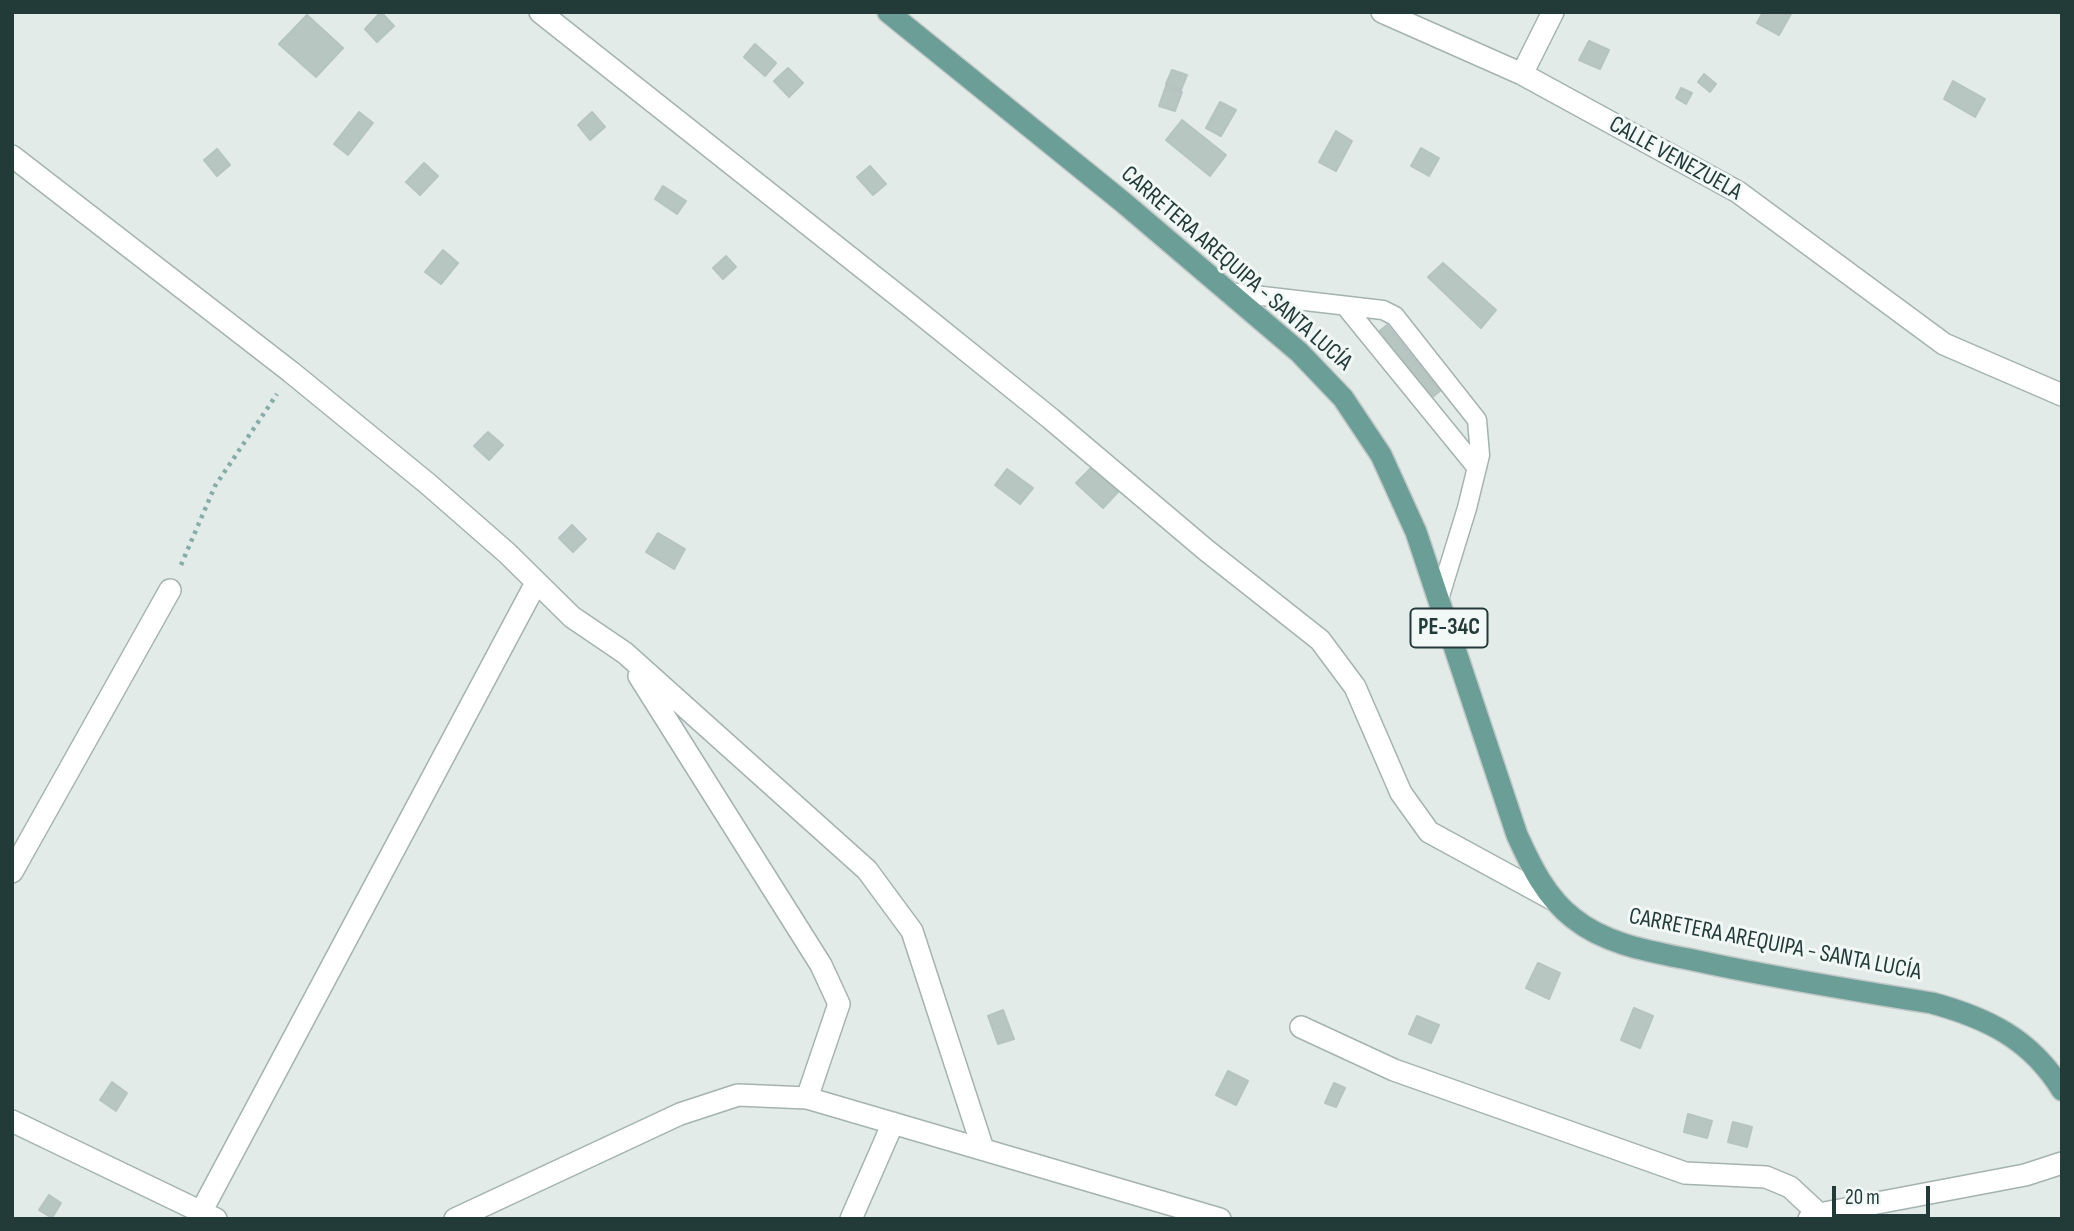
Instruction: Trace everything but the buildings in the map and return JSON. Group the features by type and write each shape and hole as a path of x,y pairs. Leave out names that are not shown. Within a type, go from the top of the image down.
{"main road":[{"name":"CARRETERA AREQUIPA - SANTA LUCÍA","path":"888,12 1124,203 1299,352 1343,398 1381,455 1416,532 1517,835 1533,869 1554,900 1571,917 1590,930 1624,945 1750,972 1932,1003 1960,1011 1993,1024 2017,1040 2038,1059 2062,1090"}],"street":[{"path":"540,12 1051,418 1206,550 1320,640 1355,687 1402,793 1429,832 1554,900"},
{"name":"CALLE VENEZUELA","path":"1382,12 1522,74 1738,192 1944,344 2062,395"},
{"path":"1522,74 1553,12"},
{"path":"12,156 291,372 428,484 507,553 572,617 625,653 867,870 912,931 983,1149"},
{"path":"12,1121 208,1215 536,583"},
{"path":"12,872 170,590"},
{"path":"625,653 807,943 839,1004 807,1098"},
{"path":"1300,1027 1394,1070 1685,1173 1766,1177 1790,1187 1814,1217 2025,1175 2062,1163"},
{"path":"455,1219 680,1114 738,1095 807,1098 1220,1219"},
{"path":"851,1219 893,1123"}],"lane":[{"path":"1227,292 1383,310 1395,316 1477,420 1480,455 1439,599"},
{"path":"1345,306 1477,468"}],"path":[{"path":"170,590 215,486 291,372"}]}
